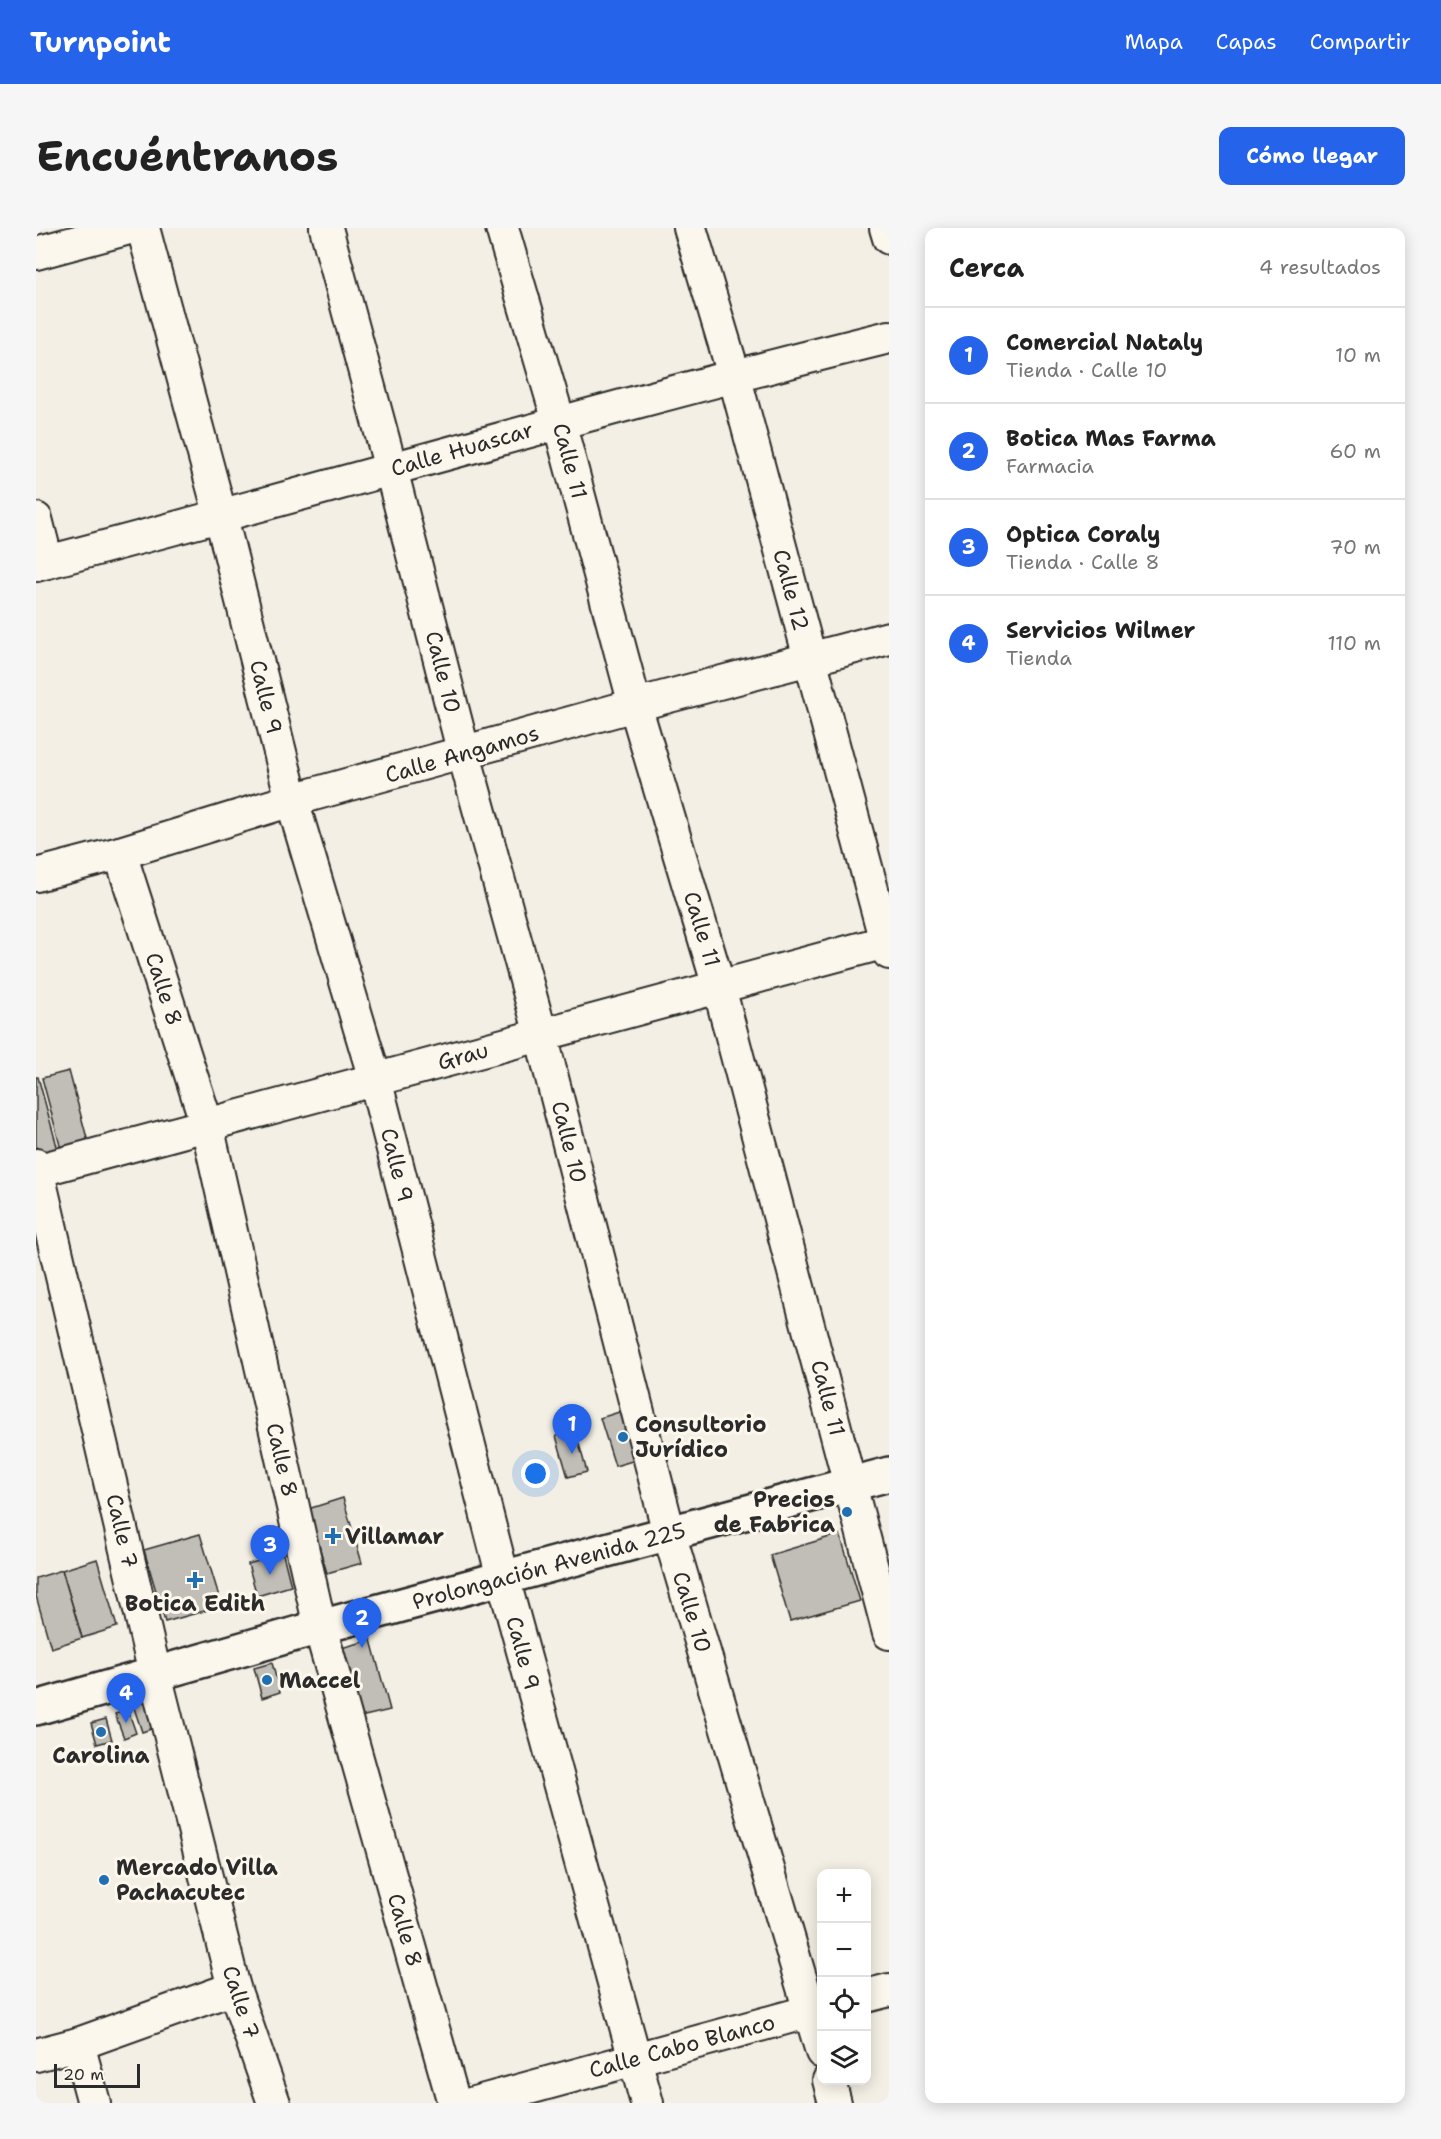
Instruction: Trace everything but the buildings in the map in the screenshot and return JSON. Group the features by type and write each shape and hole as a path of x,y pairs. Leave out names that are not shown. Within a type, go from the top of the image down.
{"main road":[{"name":"Prolongación Avenida 225","path":"36,1708 320,1628 889,1474"}],"street":[{"path":"36,253 129,228"},
{"name":"Calle 9","path":"143,228 221,517 292,800 375,1080 503,1578 647,2103"},
{"name":"Calle 10","path":"326,228 464,754 541,1035 669,1533 816,2010 819,2031"},
{"name":"Calle 11","path":"502,228 560,422 635,705 719,987 889,1633"},
{"name":"Calle 12","path":"690,228 734,375 888,945"},
{"path":"886,228 889,238"},
{"name":"Calle Huascar","path":"42,564 221,517 734,375 889,337"},
{"path":"36,519 42,564"},
{"name":"Calle Angamos","path":"36,876 120,853 292,800 635,705 889,638"},
{"name":"Calle 8","path":"120,853 207,1125 320,1628 454,2103"},
{"name":"Grau","path":"37,1169 719,987 888,945"},
{"name":"Calle 7","path":"37,1169 155,1674 234,1988 274,2103"},
{"path":"36,2055 78,2044 234,1988"},
{"path":"871,1995 889,1990"},
{"name":"Calle Cabo Blanco","path":"474,2103 816,2010"},
{"path":"78,2044 94,2103"},
{"path":"830,2085 835,2103"}],"place":[{"name":"Consultorio Jurídico","path":"623,1437"},
{"name":"Comercial Nataly","path":"572,1454"},
{"name":"Precios de Fabrica","path":"847,1512"},
{"name":"Villamar","path":"333,1536"},
{"name":"Optica Coraly","path":"270,1575"},
{"name":"Botica Edith","path":"195,1580"},
{"name":"Botica Mas Farma","path":"362,1648"},
{"name":"Maccel","path":"267,1680"},
{"name":"Servicios Wilmer","path":"126,1723"},
{"name":"Carolina","path":"101,1732"},
{"name":"Mercado Villa Pachacutec","path":"104,1880"}]}
